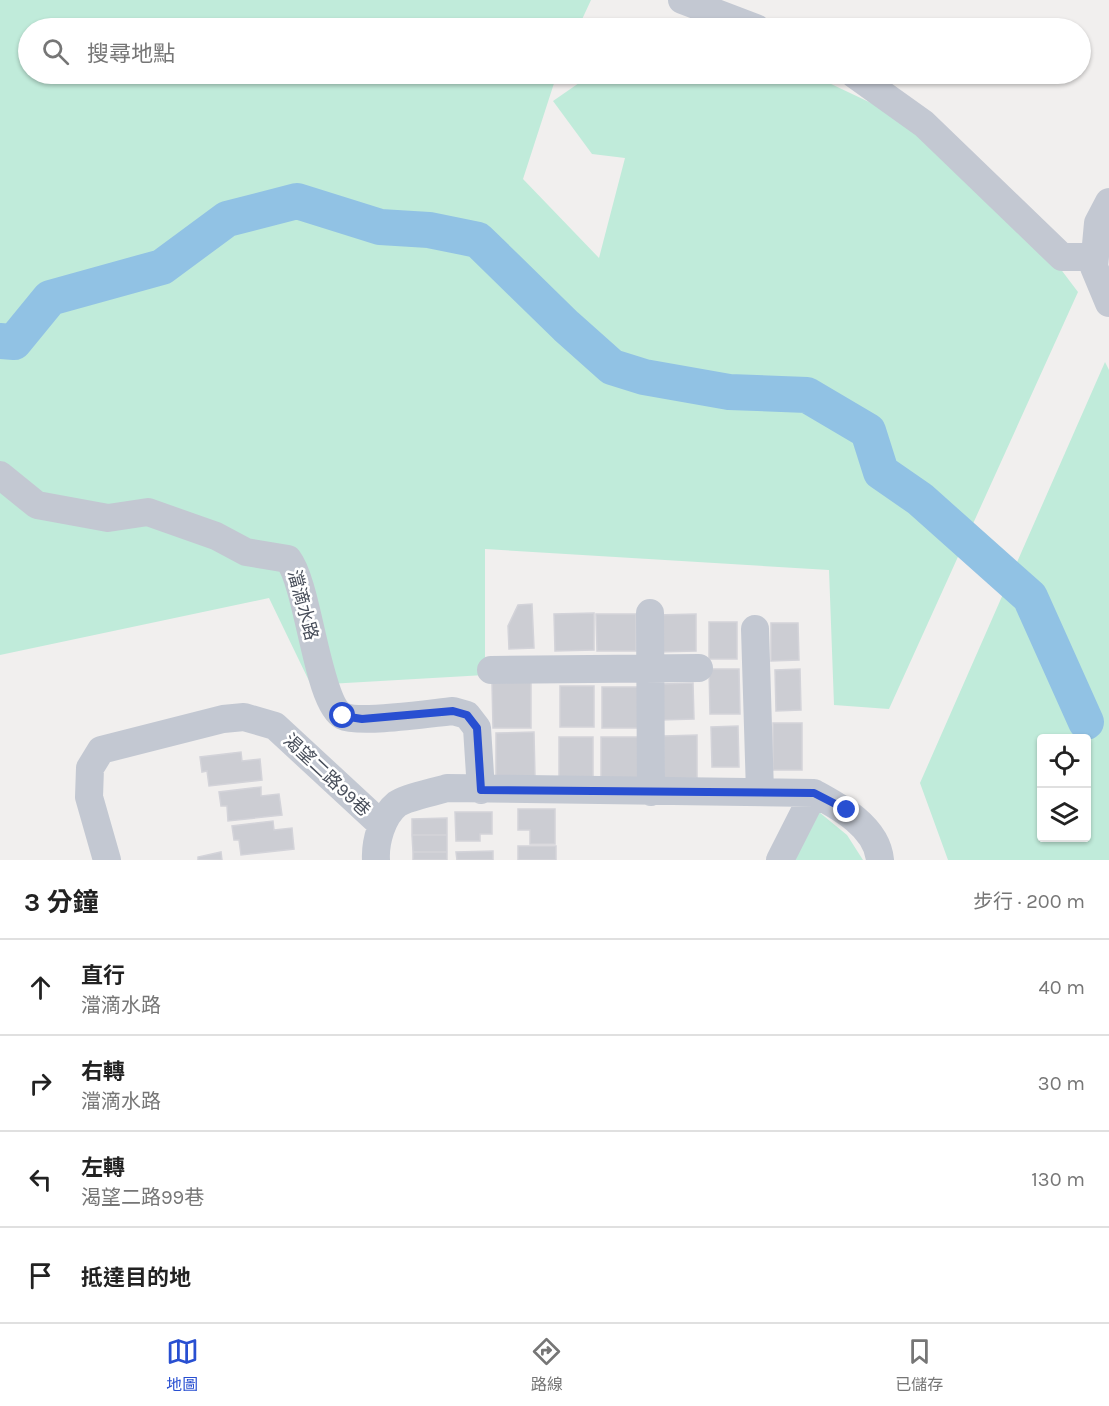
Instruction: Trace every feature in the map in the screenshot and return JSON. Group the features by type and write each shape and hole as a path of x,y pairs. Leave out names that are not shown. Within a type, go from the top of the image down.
{"street":[{"path":"682,0 730,18"},
{"path":"868,84 924,124 1062,257 1095,257"},
{"path":"1109,202 1098,223 1094,267 1109,303"},
{"name":"澢滴水路","path":"0,476 37,505 108,518 148,512 216,536 246,552 288,559 297,571 315,650 334,706 343,716 362,719 453,711 467,715 477,728 481,790"},
{"path":"650,613 651,792"},
{"path":"755,629 760,792"},
{"path":"490,670 699,668"},
{"name":"渴望二路99巷","path":"107,860 89,797 90,768 101,750 223,719 244,717 275,726 382,825 398,804 447,788 814,793 847,810 879,847 880,860"},
{"path":"780,860 814,793"},
{"path":"376,860 375,851 382,825"}],"green space":[{"path":"0,0 591,0 583,18 18,18 18,84 554,84 523,179 599,258 625,158 592,154 553,101 578,84 831,84 907,120 1044,247 1078,292 889,709 834,705 829,570 485,549 485,675 311,685 269,598 0,655"},
{"path":"1105,362 1109,370 1109,860 948,860 920,783"},
{"path":"819,812 847,835 863,860 795,860"}],"building":[{"path":"532,604 534,648 509,649 508,626 518,605"},
{"path":"594,613 594,650 555,651 554,614"},
{"path":"596,614 636,614 636,651 597,651"},
{"path":"696,614 696,651 657,652 656,615"},
{"path":"709,622 737,622 737,659 709,659"},
{"path":"771,623 798,623 799,660 771,661"},
{"path":"709,669 739,669 740,714 710,714"},
{"path":"800,669 801,710 776,711 775,670"},
{"path":"531,682 531,728 493,728 492,683"},
{"path":"693,683 694,719 661,720 661,684"},
{"path":"560,686 594,686 594,727 560,727"},
{"path":"602,687 642,687 642,728 602,728"},
{"path":"773,723 802,723 802,770 773,770"},
{"path":"738,726 739,767 712,767 711,727"},
{"path":"534,732 535,778 496,778 496,733"},
{"path":"697,735 697,778 664,778 664,736"},
{"path":"559,737 593,737 593,778 559,778"},
{"path":"601,737 642,737 642,778 601,778"},
{"path":"241,752 242,761 260,759 262,780 209,786 207,771 202,772 200,757"},
{"path":"261,787 261,796 279,794 282,815 228,821 227,806 221,806 219,792"},
{"path":"518,809 555,809 555,844 530,844 530,830 518,830"},
{"path":"455,812 492,812 492,834 480,834 480,841 456,841"},
{"path":"447,818 447,835 412,835 412,819"},
{"path":"273,821 274,830 292,828 294,849 241,855 239,840 234,840 232,826"},
{"path":"412,835 447,835 447,852 413,852"},
{"path":"518,846 556,846 556,860 518,860"},
{"path":"493,851 493,860 457,860 456,852"},
{"path":"221,852 222,860 198,860 198,857"},
{"path":"413,852 447,852 447,860 413,860"}],"waterway":[{"path":"0,341 14,342 50,298 162,267 227,219 297,201 380,227 429,230 478,240 566,326 612,367 644,377 729,392 807,395 868,431 881,472 920,499 1030,597 1086,722"}],"route":[{"path":"343,716 362,719 453,711 467,715 477,728 481,790 814,793 847,810"}]}
